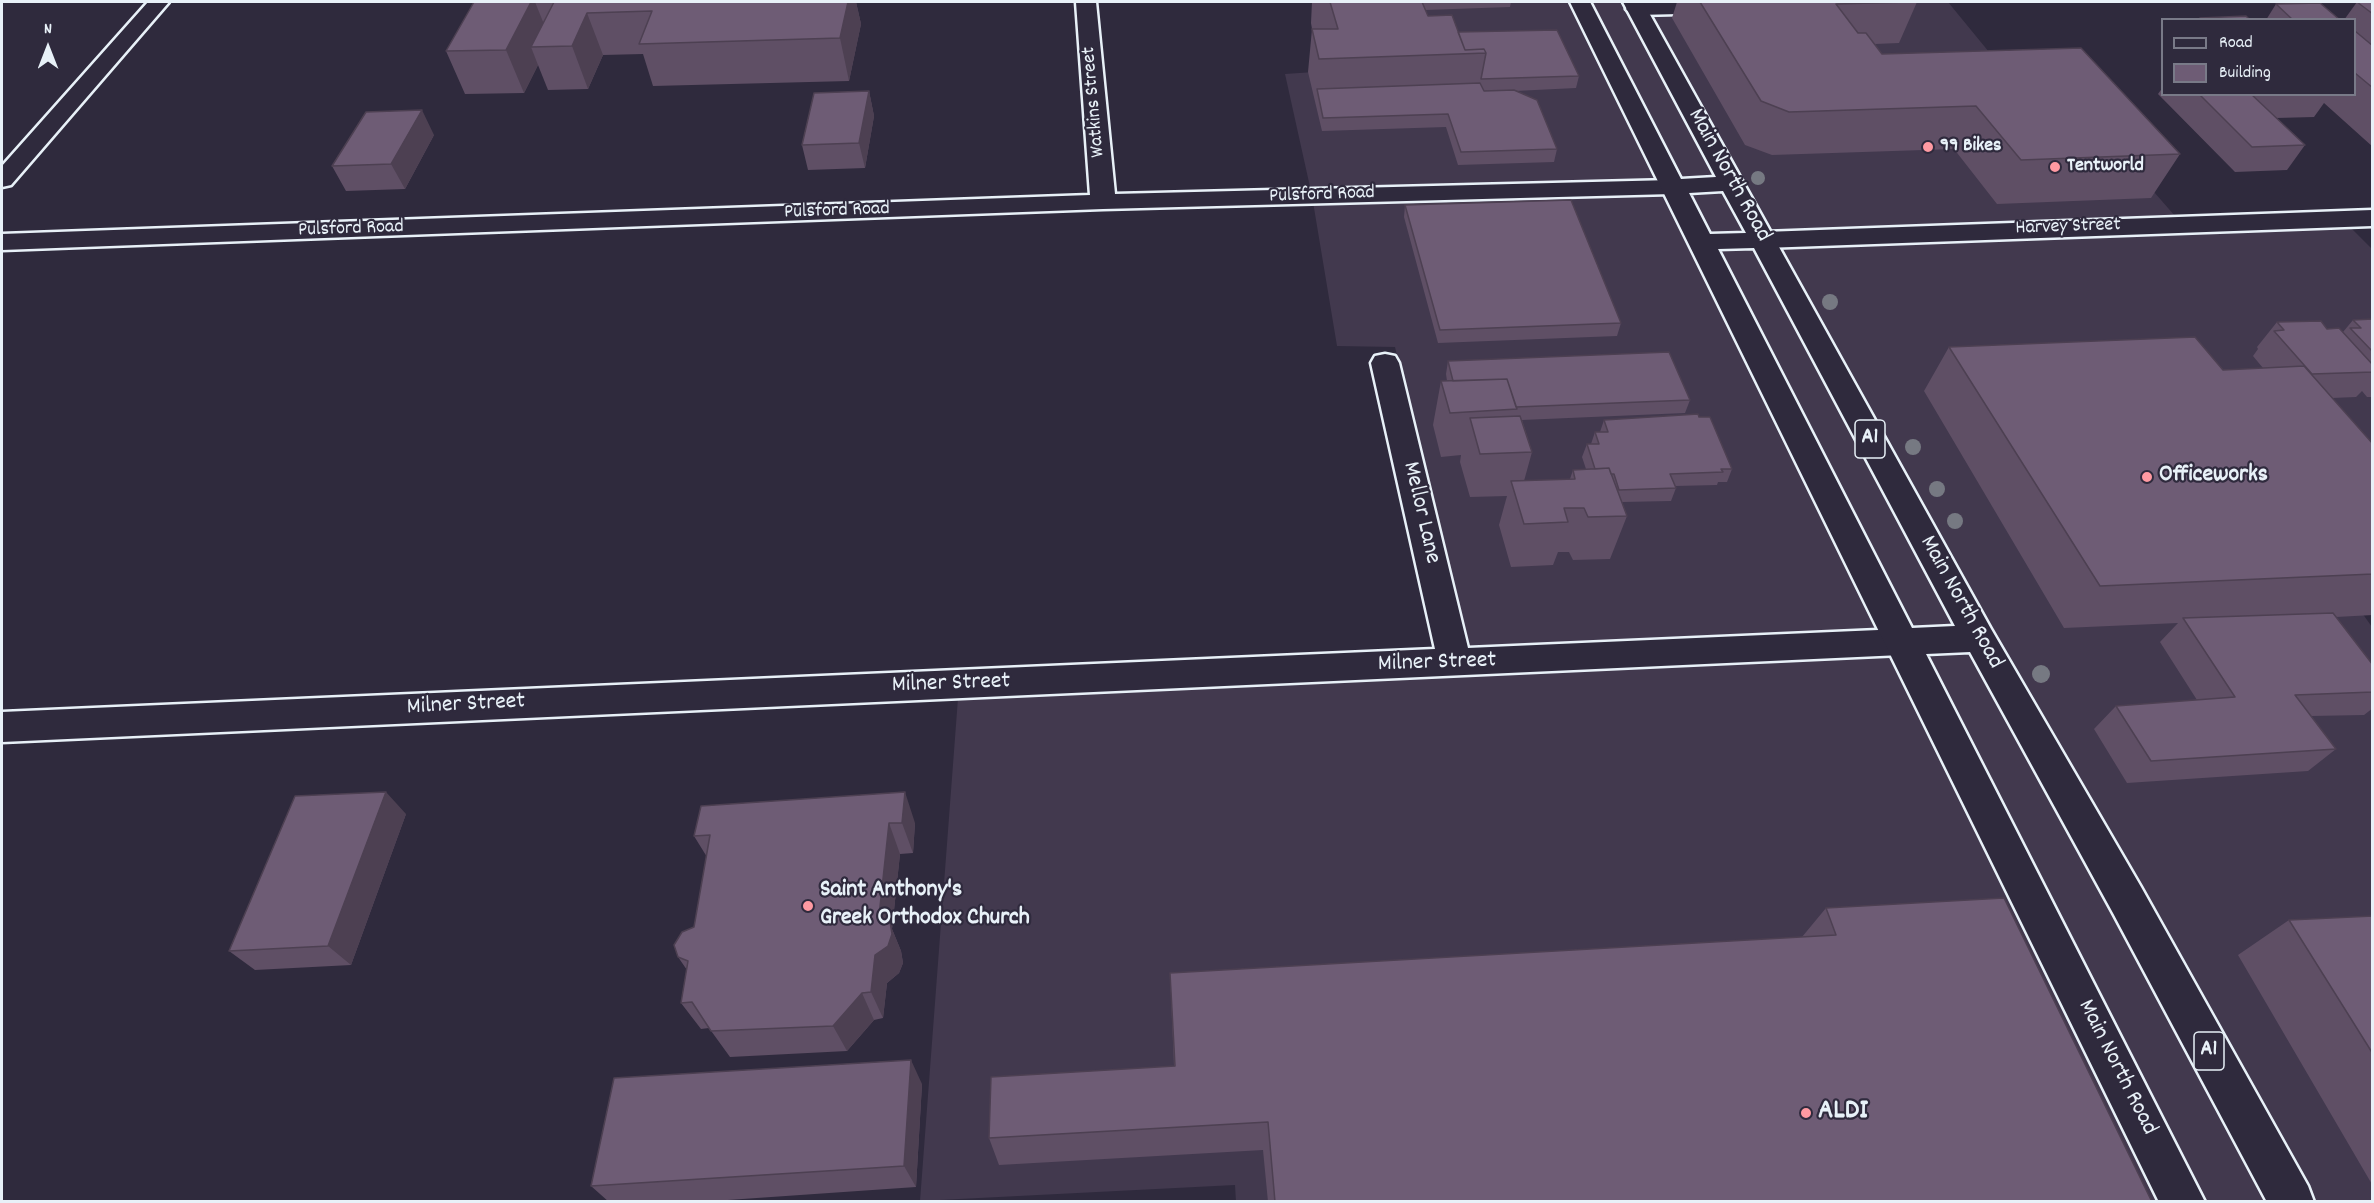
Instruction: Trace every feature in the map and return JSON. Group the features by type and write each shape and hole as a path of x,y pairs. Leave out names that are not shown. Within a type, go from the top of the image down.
{"main road":[{"path":"2,180 159,2"},
{"name":"Watkins Street","path":"1086,2 1103,202"},
{"path":"1609,7 1737,7"},
{"name":"Main North Road","path":"1609,7 1732,183 1979,638 2127,900 2292,1202"},
{"name":"Main North Road","path":"1609,7 1672,187 2183,1202"},
{"name":"Pulsford Road","path":"2,242 1103,202 1672,187 1732,183"},
{"name":"Harvey Street","path":"1700,242 2373,218"},
{"name":"Mellor Lane","path":"1385,363 1455,663"},
{"name":"Milner Street","path":"2,727 1979,638"}],"shaded area":[{"path":"1314,2 1948,2 2021,91 2065,90 2182,224 2342,219 2372,249 2372,609 2360,610 2372,627 2372,1201 1236,1202 1235,1185 920,1201 959,685 1467,662 1395,347 1337,346 1312,196 1285,74 1328,71"}],"building":[{"path":"474,2 531,2 506,50 446,51"},
{"path":"554,2 848,2 840,38 639,44 652,11 587,13 572,46 531,47"},
{"path":"1330,2 1422,2 1428,16 1452,15 1465,50 1484,49 1486,53 1319,59 1312,29 1338,29"},
{"path":"1700,2 1908,2 1836,4 1858,33 1866,33 1882,54 2081,48 2180,154 2021,160 1976,106 1789,112 1761,101"},
{"path":"2357,2 2373,2 2373,14"},
{"path":"2320,3 2338,18 2291,18 2276,4"},
{"path":"2246,16 2248,18 2200,18"},
{"path":"1557,30 1579,76 1481,79 1486,53 1484,49 1465,50 1458,32"},
{"path":"2356,32 2373,46 2373,88 2356,74"},
{"path":"1480,83 1484,91 1514,90 1537,100 1557,149 1461,152 1448,114 1323,118 1317,89"},
{"path":"869,91 859,143 802,145 814,93"},
{"path":"2201,96 2253,96 2305,145 2252,147"},
{"path":"422,110 391,164 332,166 366,112"},
{"path":"1571,200 1621,323 1440,330 1405,205"},
{"path":"2373,319 2373,352 2350,328 2361,328 2353,320"},
{"path":"2321,321 2327,329 2339,328 2373,365 2373,372 2312,374 2274,331 2284,330 2277,322"},
{"name":"Officeworks","path":"2195,337 2223,370 2304,366 2373,444 2373,574 2100,586 1949,347"},
{"path":"1669,352 1690,400 1516,407 1507,379 1453,381 1448,361"},
{"path":"1507,379 1517,409 1450,413 1441,381"},
{"path":"1698,414 1699,417 1710,417 1732,469 1721,469 1723,472 1670,474 1676,488 1619,490 1614,474 1611,474 1609,468 1595,469 1587,444 1599,444 1595,432 1608,432 1604,420"},
{"path":"1520,416 1532,452 1480,454 1470,418"},
{"path":"1609,468 1627,516 1588,517 1584,508 1564,508 1568,522 1524,524 1511,481 1575,479 1573,470"},
{"path":"2333,613 2373,665 2373,692 2295,695 2336,749 2151,761 2116,706 2235,697 2183,618"},
{"path":"386,792 328,946 229,951 295,796"},
{"name":"Saint Anthony's Greek Orthodox Church","path":"905,792 902,823 889,823 879,916 890,922 892,934 888,946 875,955 871,992 862,993 833,1026 711,1031 692,1002 681,1003 688,961 678,957 674,945 682,932 694,927 710,835 694,836 701,806"},
{"path":"2004,898 2152,1202 1275,1202 1268,1122 989,1138 991,1077 1175,1066 1170,973 1836,935 1826,908"},
{"path":"2373,916 2373,1054 2289,920"},
{"path":"911,1060 904,1166 591,1186 614,1078"}],"place":[{"name":"99 Bikes","path":"1928,147"},
{"name":"Tentworld","path":"2055,167"},
{"name":"Officeworks","path":"2147,477"},
{"name":"Saint Anthony's Greek Orthodox Church","path":"808,906"},
{"name":"ALDI","path":"1806,1113"}]}
